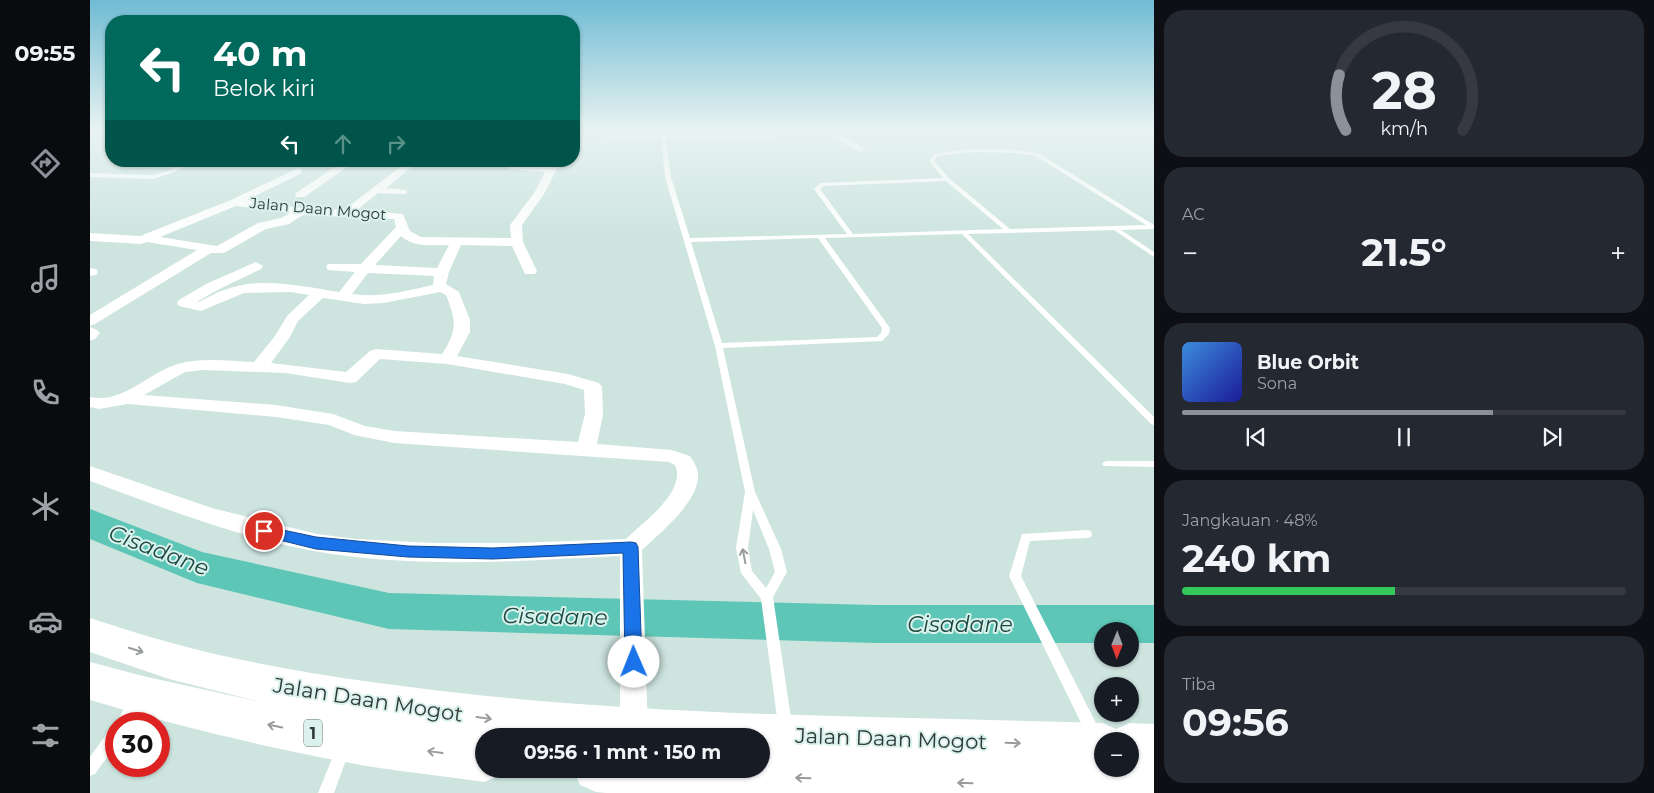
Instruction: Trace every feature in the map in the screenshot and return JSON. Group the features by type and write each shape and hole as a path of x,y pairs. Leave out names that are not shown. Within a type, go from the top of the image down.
{"highway":[{"name":"Jalan Daan Mogot","path":"90,635 169,661 269,684 361,702 500,720 634,716 785,723 1094,745"},
{"name":"1","path":"90,681 133,710 244,720 346,740 475,758"},
{"name":"Jalan Daan Mogot","path":"1139,747 1154,747"},
{"path":"761,778 1004,789 1154,788"}],"street":[{"path":"300,195 342,167"},
{"path":"347,213 387,181 401,174 409,167"},
{"path":"530,271 517,242 516,225 539,194 553,167"},
{"path":"235,202 298,171"},
{"path":"376,190 402,192"},
{"name":"Jalan Daan Mogot","path":"145,238 235,202 301,211 399,216 404,234 411,239 420,241 456,243 517,242"},
{"path":"92,238 135,241 145,238 219,250 262,226 285,221 301,211"},
{"path":"342,297 364,269 402,228"},
{"path":"442,280 456,243"},
{"path":"90,320 208,249"},
{"path":"256,266 232,280 211,287 184,303 201,306 229,293 244,289 291,288 318,294 364,300 384,299 442,280"},
{"path":"333,267 364,269 442,280 452,292 464,323 462,335 447,359"},
{"path":"259,367 282,337 292,319 318,294"},
{"path":"90,332 92,333 90,336"},
{"path":"90,402 100,404 119,402 181,368 203,366 285,368 350,378 376,354 447,359 568,379 593,386 594,414 586,449"},
{"path":"126,399 276,411 332,420 361,431 394,437 672,456 683,461 689,475 684,491 631,556 634,716"},
{"path":"90,473 189,510 246,527 316,543 408,551 631,556"}],"lane":[{"path":"667,165 668,177 719,346 750,492 775,550 781,572 768,597"},
{"path":"935,165 947,179 1010,232"},
{"path":"1054,165 1154,227"},
{"path":"90,175 153,177 180,167"},
{"path":"851,235 817,188 822,184 947,179"},
{"path":"688,240 1154,227"},
{"path":"1116,228 1154,255"},
{"path":"964,232 1154,422"},
{"path":"719,346 879,339 885,334 886,328 820,236"},
{"path":"1106,464 1154,464"},
{"path":"750,492 742,548 747,573 768,597 785,723"},
{"path":"1087,534 1026,538 1015,576 1067,679 1102,732"},
{"path":"326,793 346,740"},
{"path":"90,769 105,748"}],"waterway":[{"name":"Cisadane","path":"90,523 197,567 389,611 875,624 1154,624"}],"route":[{"path":"264,531 316,543 408,551 493,554 631,547 634,662"}]}
